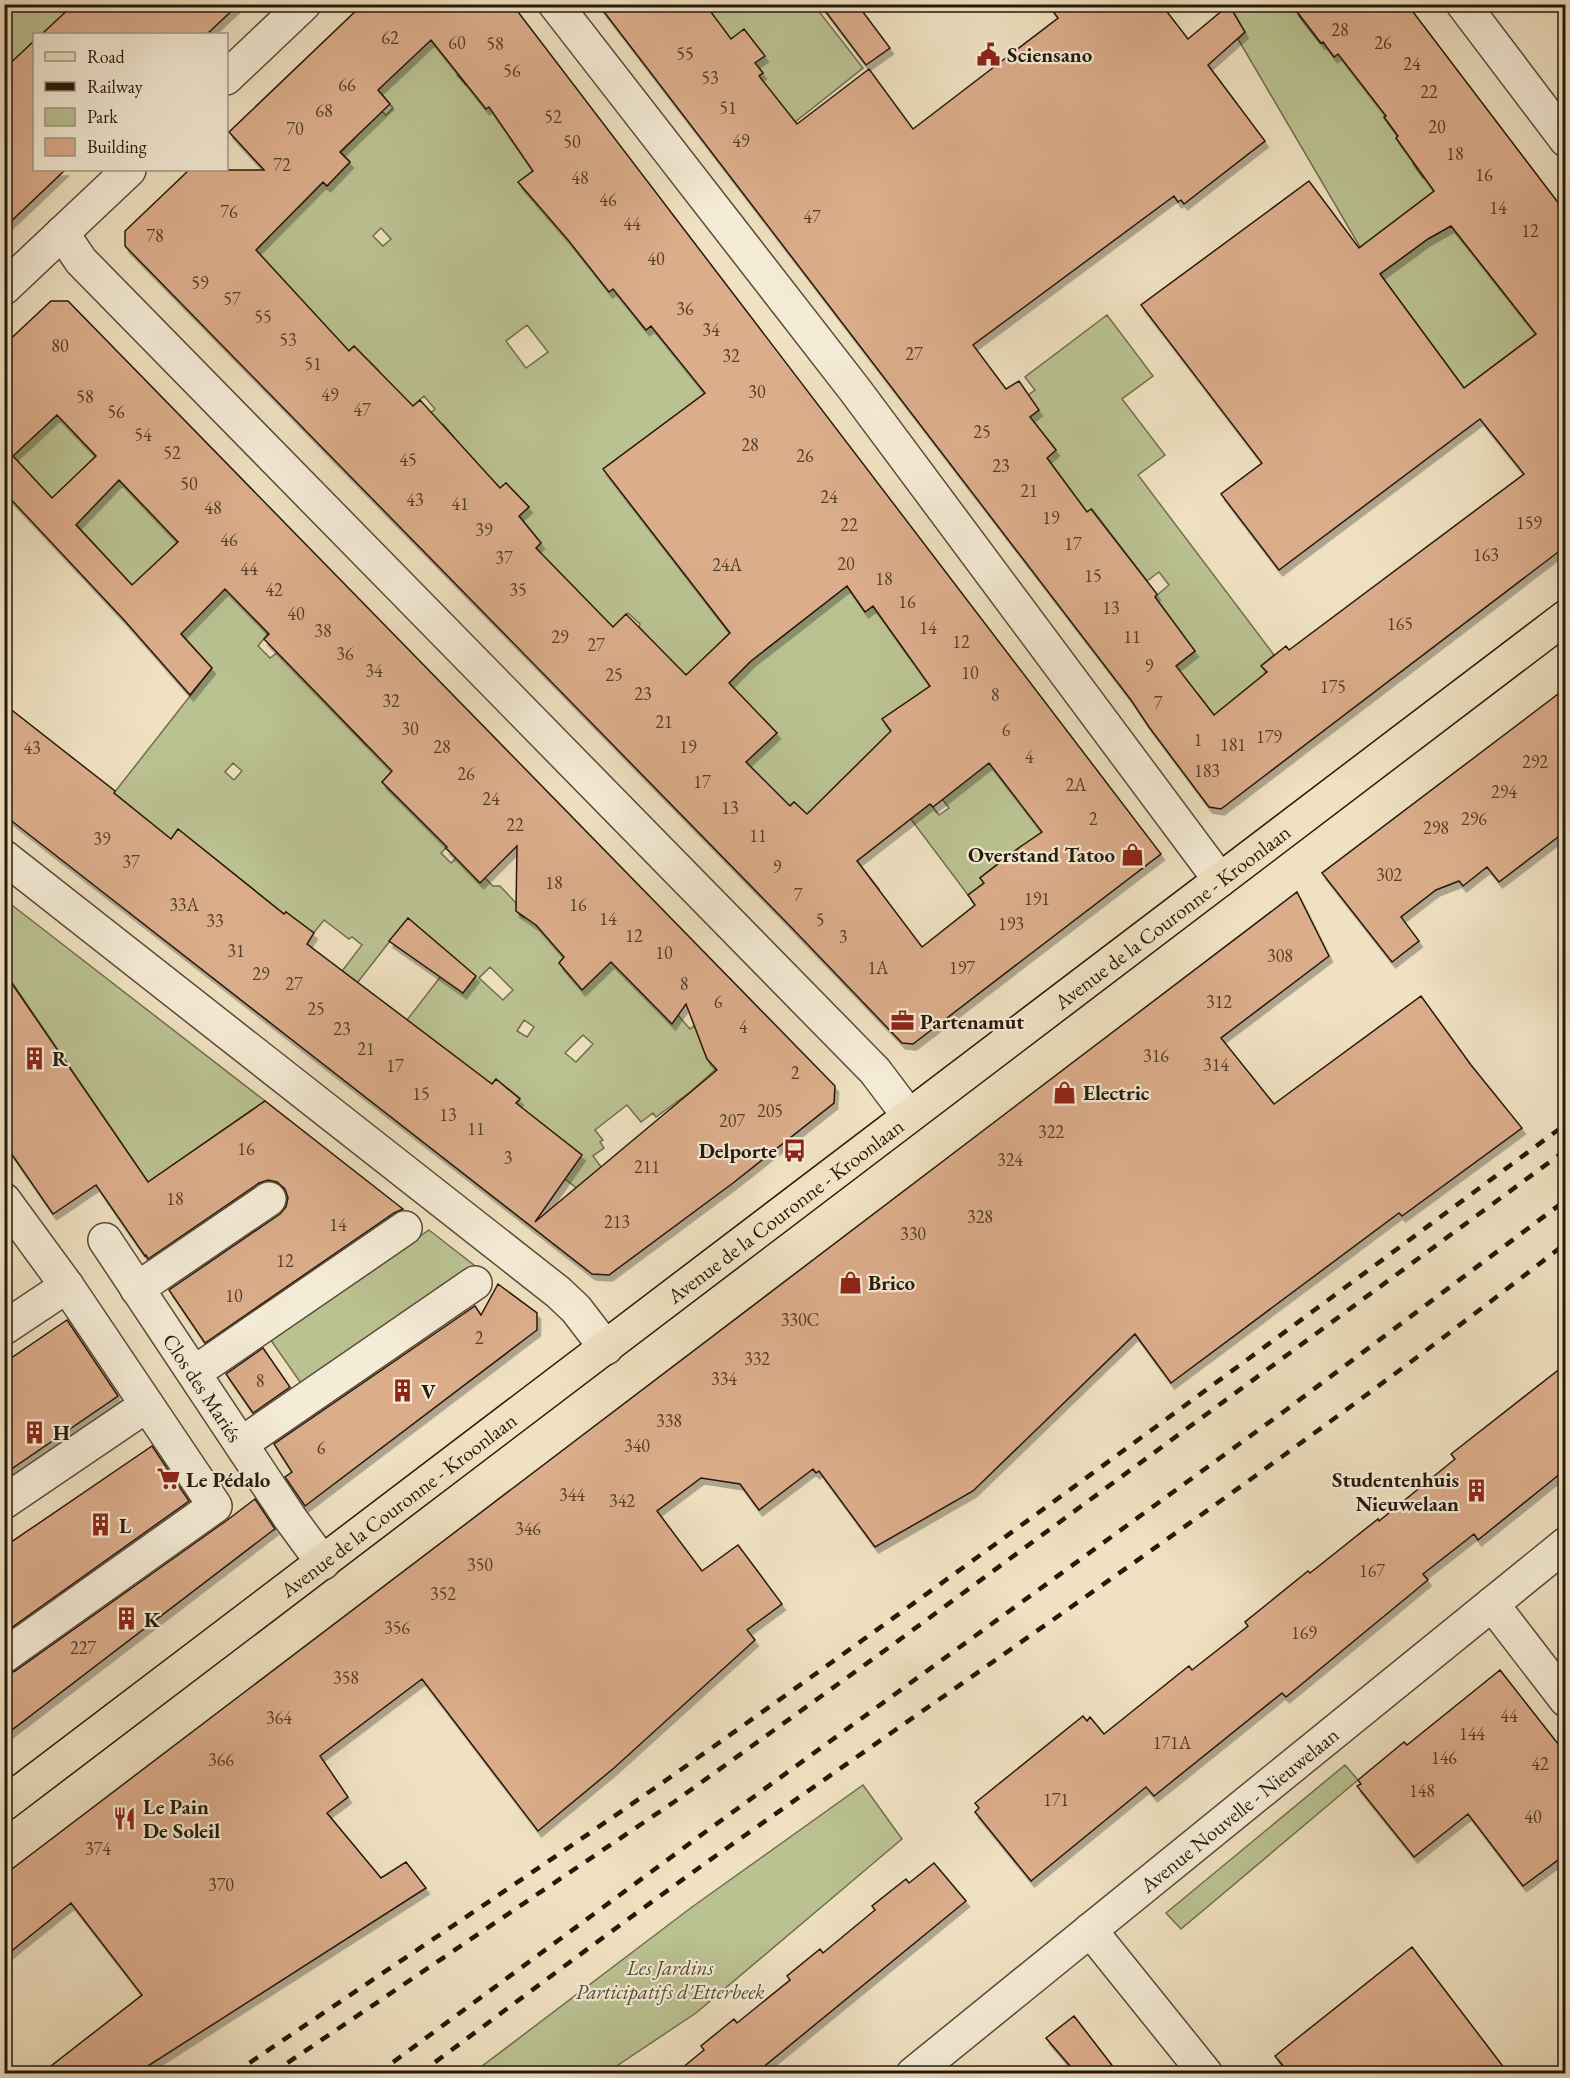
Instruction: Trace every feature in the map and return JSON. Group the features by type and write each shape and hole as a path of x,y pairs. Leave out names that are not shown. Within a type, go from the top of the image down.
{"main road":[{"name":"Avenue de la Couronne - Kroonlaan","path":"4,1804 1566,617"}],"street":[{"path":"228,76 304,4"},
{"path":"555,4 855,390 1220,880"},
{"path":"1462,4 1566,140"},
{"path":"4,288 128,171"},
{"path":"62,233 89,269 875,1071 909,1116"},
{"path":"4,857 558,1292 576,1309 606,1348"},
{"path":"137,1289 269,1199"},
{"path":"4,1200 67,1286 215,1506 4,1656"},
{"path":"194,1373 405,1228"},
{"name":"Clos des Mariés","path":"105,1240 323,1563"},
{"path":"241,1444 475,1283"},
{"path":"4,1328 67,1286"},
{"path":"4,1502 147,1406"},
{"name":"Avenue Nouvelle - Nieuwelaan","path":"913,2073 1566,1544"},
{"path":"1492,1604 1566,1700"},
{"path":"1090,1930 1206,2073"}],"green space":[{"path":"5,5 77,5 91,18 75,33 33,33 33,42 27,48 33,55 33,70 29,74 33,78 33,115 28,120 5,95"},
{"path":"703,5 814,5 863,68 795,122 748,85 763,73 755,63 726,43 721,26"},
{"path":"1218,5 1294,5 1301,14 1299,16 1320,43 1323,42 1334,57 1339,53 1392,112 1384,118 1398,136 1396,138 1423,178 1431,173 1441,186 1360,247 1238,39 1244,32 1230,6 1222,12"},
{"path":"415,25 464,69 457,75 466,85 471,82 477,97 486,109 509,93 541,164 519,182 624,281 640,323 646,330 656,322 706,394 604,469 730,633 703,659 728,684 751,661 847,586 865,612 873,606 909,657 915,654 980,770 991,761 1049,828 980,878 984,883 968,895 865,758 836,834 879,889 852,910 806,814 794,802 787,808 741,766 777,733 767,724 696,684 686,674 679,681 639,627 640,624 628,613 609,631 536,548 541,543 519,516 529,507 506,483 500,488 489,477 437,455 454,437 443,424 437,429 426,418 435,409 424,396 407,411 378,370 354,346 349,351 255,251 269,237 261,229 269,175 299,207 323,182 327,186 350,162 341,152 354,139 348,133 375,105 386,115 393,108 378,90","holes":["381,228 391,239 383,246 373,236","527,325 548,352 526,368 506,341","928,780 949,808 939,815 918,788"]},
{"path":"1449,223 1536,334 1464,388 1380,274"},
{"path":"1107,315 1153,376 1122,399 1165,455 1138,475 1274,655 1262,665 1267,672 1214,715 1198,694 1184,704 1165,675 1195,651 1155,597 1169,585 1159,572 1147,581 1092,509 1087,512 1047,458 1056,450 1030,417 1028,395 1035,390 1025,377"},
{"path":"57,415 103,450 90,462 119,480 142,504 184,535 164,556 230,584 238,602 267,632 258,646 270,658 278,652 366,745 399,764 382,782 407,807 460,834 441,853 451,863 471,844 469,871 479,882 485,878 493,886 500,886 516,903 519,914 530,918 568,954 567,972 570,976 622,951 690,1029 694,1026 716,1047 716,1069 656,1117 653,1113 641,1122 627,1105 595,1130 603,1140 600,1142 604,1148 593,1156 607,1175 583,1193 529,1151 516,1103 520,1098 496,1079 484,1094 407,1020 455,958 408,918 354,987 339,975 362,945 352,937 349,939 324,920 295,956 286,912 284,914 178,829 171,839 114,793 212,668 9,452","holes":["233,763 242,771 234,780 225,772","490,967 513,990 503,1000 479,978","524,1020 534,1027 527,1037 517,1031","583,1035 593,1044 576,1062 565,1053"]},
{"path":"4,899 265,1101 148,1182 5,972"},
{"path":"429,1230 479,1269 305,1389 270,1339"},
{"path":"1345,1765 1358,1780 1181,1929 1166,1913"},
{"name":"Les Jardins Participatifs d'Etterbeek","path":"863,1785 902,1839 696,2013 606,2073 473,2073 692,1907"}],"building":[{"path":"74,4 239,4 208,33 43,33"},
{"path":"363,4 512,4 1161,854 913,1044 902,1043 125,246 125,231 188,171 264,170 229,132","holes":["431,40 486,109 489,107 533,171 518,182 609,292 613,289 646,330 651,326 705,393 603,469 730,633 686,675 626,614 613,627 536,548 541,543 519,516 529,507 506,483 500,488 420,400 413,406 354,346 349,351 256,250 323,182 327,186 350,162 340,152 390,104 378,90","847,586 865,612 873,606 930,686 882,719 891,731 807,814 794,802 790,806 746,762 777,733 729,683 751,661","989,763 1042,832 980,878 984,883 968,895 975,905 922,947 857,861 930,804 933,807"]},
{"path":"598,4 705,4 731,39 744,29 765,56 755,63 763,73 759,76 797,124 869,69 913,129 1058,18 1048,4 1161,4 1188,39 1229,5 1245,32 1208,65 1265,141 1184,204 1181,200 1178,202 1174,196 973,345 1006,389 1019,381 1039,410 1030,417 1056,450 1047,458 1087,512 1091,509 1157,594 1155,597 1195,651 1176,666 1214,715 1267,672 1261,666 1286,646 1289,650 1524,474 1480,419 1279,570 1221,494 1262,463 1141,305 1309,181 1359,248 1434,191 1396,138 1398,136 1384,117 1386,116 1338,54 1334,57 1291,4 1407,4 1566,213 1566,546 1221,809 1209,807 1131,700","holes":["1451,226 1536,334 1464,388 1380,274 1428,239"]},
{"path":"820,4 857,4 890,48 866,65"},
{"path":"33,42 33,171 64,171 4,228 4,69"},
{"path":"51,301 68,301 835,1086 834,1103 733,1183 609,1275 592,1274 4,815 4,704 115,791 114,793 171,839 178,829 284,914 286,912 314,933 307,944 492,1084 496,1079 520,1099 516,1103 582,1155 535,1222 717,1070 707,1059 686,1004 672,1024 611,962 582,990 559,963 564,957 536,925 516,911 517,846 480,883 382,782 392,771 264,639 269,634 225,589 181,634 212,668 190,695 124,620 4,492 4,345","holes":["57,415 96,456 52,498 13,456","119,480 178,542 132,585 76,525"]},
{"path":"1566,688 1566,831 1499,882 1487,867 1463,886 1459,881 1436,890 1401,917 1419,941 1392,962 1322,873"},
{"path":"1297,892 1329,956 1221,1038 1274,1104 1421,996 1471,1065 1522,1128 1402,1216 1399,1213 1171,1383 1135,1334 973,1491 875,1547 819,1471 816,1473 813,1469 759,1510 740,1484 701,1478 657,1511 702,1571 738,1545 782,1604 747,1630 755,1640 614,1768 538,1831 422,1679 320,1756 348,1797 327,1813 381,1878 406,1862 426,1888 137,2073 42,2073 142,1995 71,1903 4,1957 4,1875"},
{"path":"408,918 476,976 463,993 389,941"},
{"path":"4,972 148,1182 265,1101 403,1209 205,1343 169,1290 280,1214 286,1207 288,1198 285,1189 277,1182 268,1180 259,1183 148,1259 96,1185 53,1214 4,1143"},
{"name":"V","path":"498,1284 537,1313 537,1330 305,1506 285,1477 292,1472 274,1444 475,1306 481,1315"},
{"name":"H","path":"67,1320 118,1396 4,1474 4,1363"},
{"path":"263,1348 290,1387 253,1413 226,1374"},
{"path":"1566,1364 1566,1469 1478,1540 1474,1534 1423,1574 1428,1580 1286,1697 1282,1693 1154,1796 1146,1787 1031,1881 975,1812 979,1808 975,1803 1083,1716 1087,1721 1090,1717 1104,1734 1189,1666 1192,1670 1248,1626 1245,1622 1308,1571 1310,1573 1378,1519 1379,1521 1455,1459 1451,1454"},
{"name":"L","path":"152,1446 189,1501 4,1633 4,1547"},
{"name":"K","path":"255,1499 275,1529 4,1736 4,1675 15,1671"},
{"path":"1500,1670 1566,1754 1566,1854 1523,1886 1468,1814 1414,1857 1357,1786 1361,1784 1358,1780 1404,1742 1407,1745"},
{"path":"934,1863 966,1901 756,2073 676,2073 704,2050 701,2046 734,2019 737,2023 790,1980 787,1976 820,1949 823,1953 875,1910 872,1906 906,1879 909,1883"},
{"path":"1412,1947 1508,2073 1289,2073 1275,2056"},
{"path":"1074,2016 1118,2073 1076,2073 1046,2038"}],"railway":[{"path":"233,2074 555,1857 890,1621 1566,1124"},
{"path":"271,2074 674,1802 891,1646 1566,1150"},
{"path":"377,2074 697,1838 1286,1410 1566,1200"},
{"path":"419,2074 717,1855 1252,1479 1566,1243"}],"place":[{"name":"Sciensano","path":"989,54"},
{"name":"Overstand Tatoo","path":"1133,854"},
{"name":"Partenamut","path":"902,1021"},
{"name":"R","path":"34,1058"},
{"name":"Electric","path":"1065,1092"},
{"name":"Delporte","path":"795,1150"},
{"name":"Brico","path":"850,1282"},
{"name":"V","path":"403,1391"},
{"name":"H","path":"35,1432"},
{"name":"Le Pédalo","path":"168,1479"},
{"name":"Studentenhuis Nieuwelaan","path":"1477,1491"},
{"name":"L","path":"101,1525"},
{"name":"K","path":"126,1619"},
{"name":"Le Pain De Soleil","path":"125,1818"}]}
